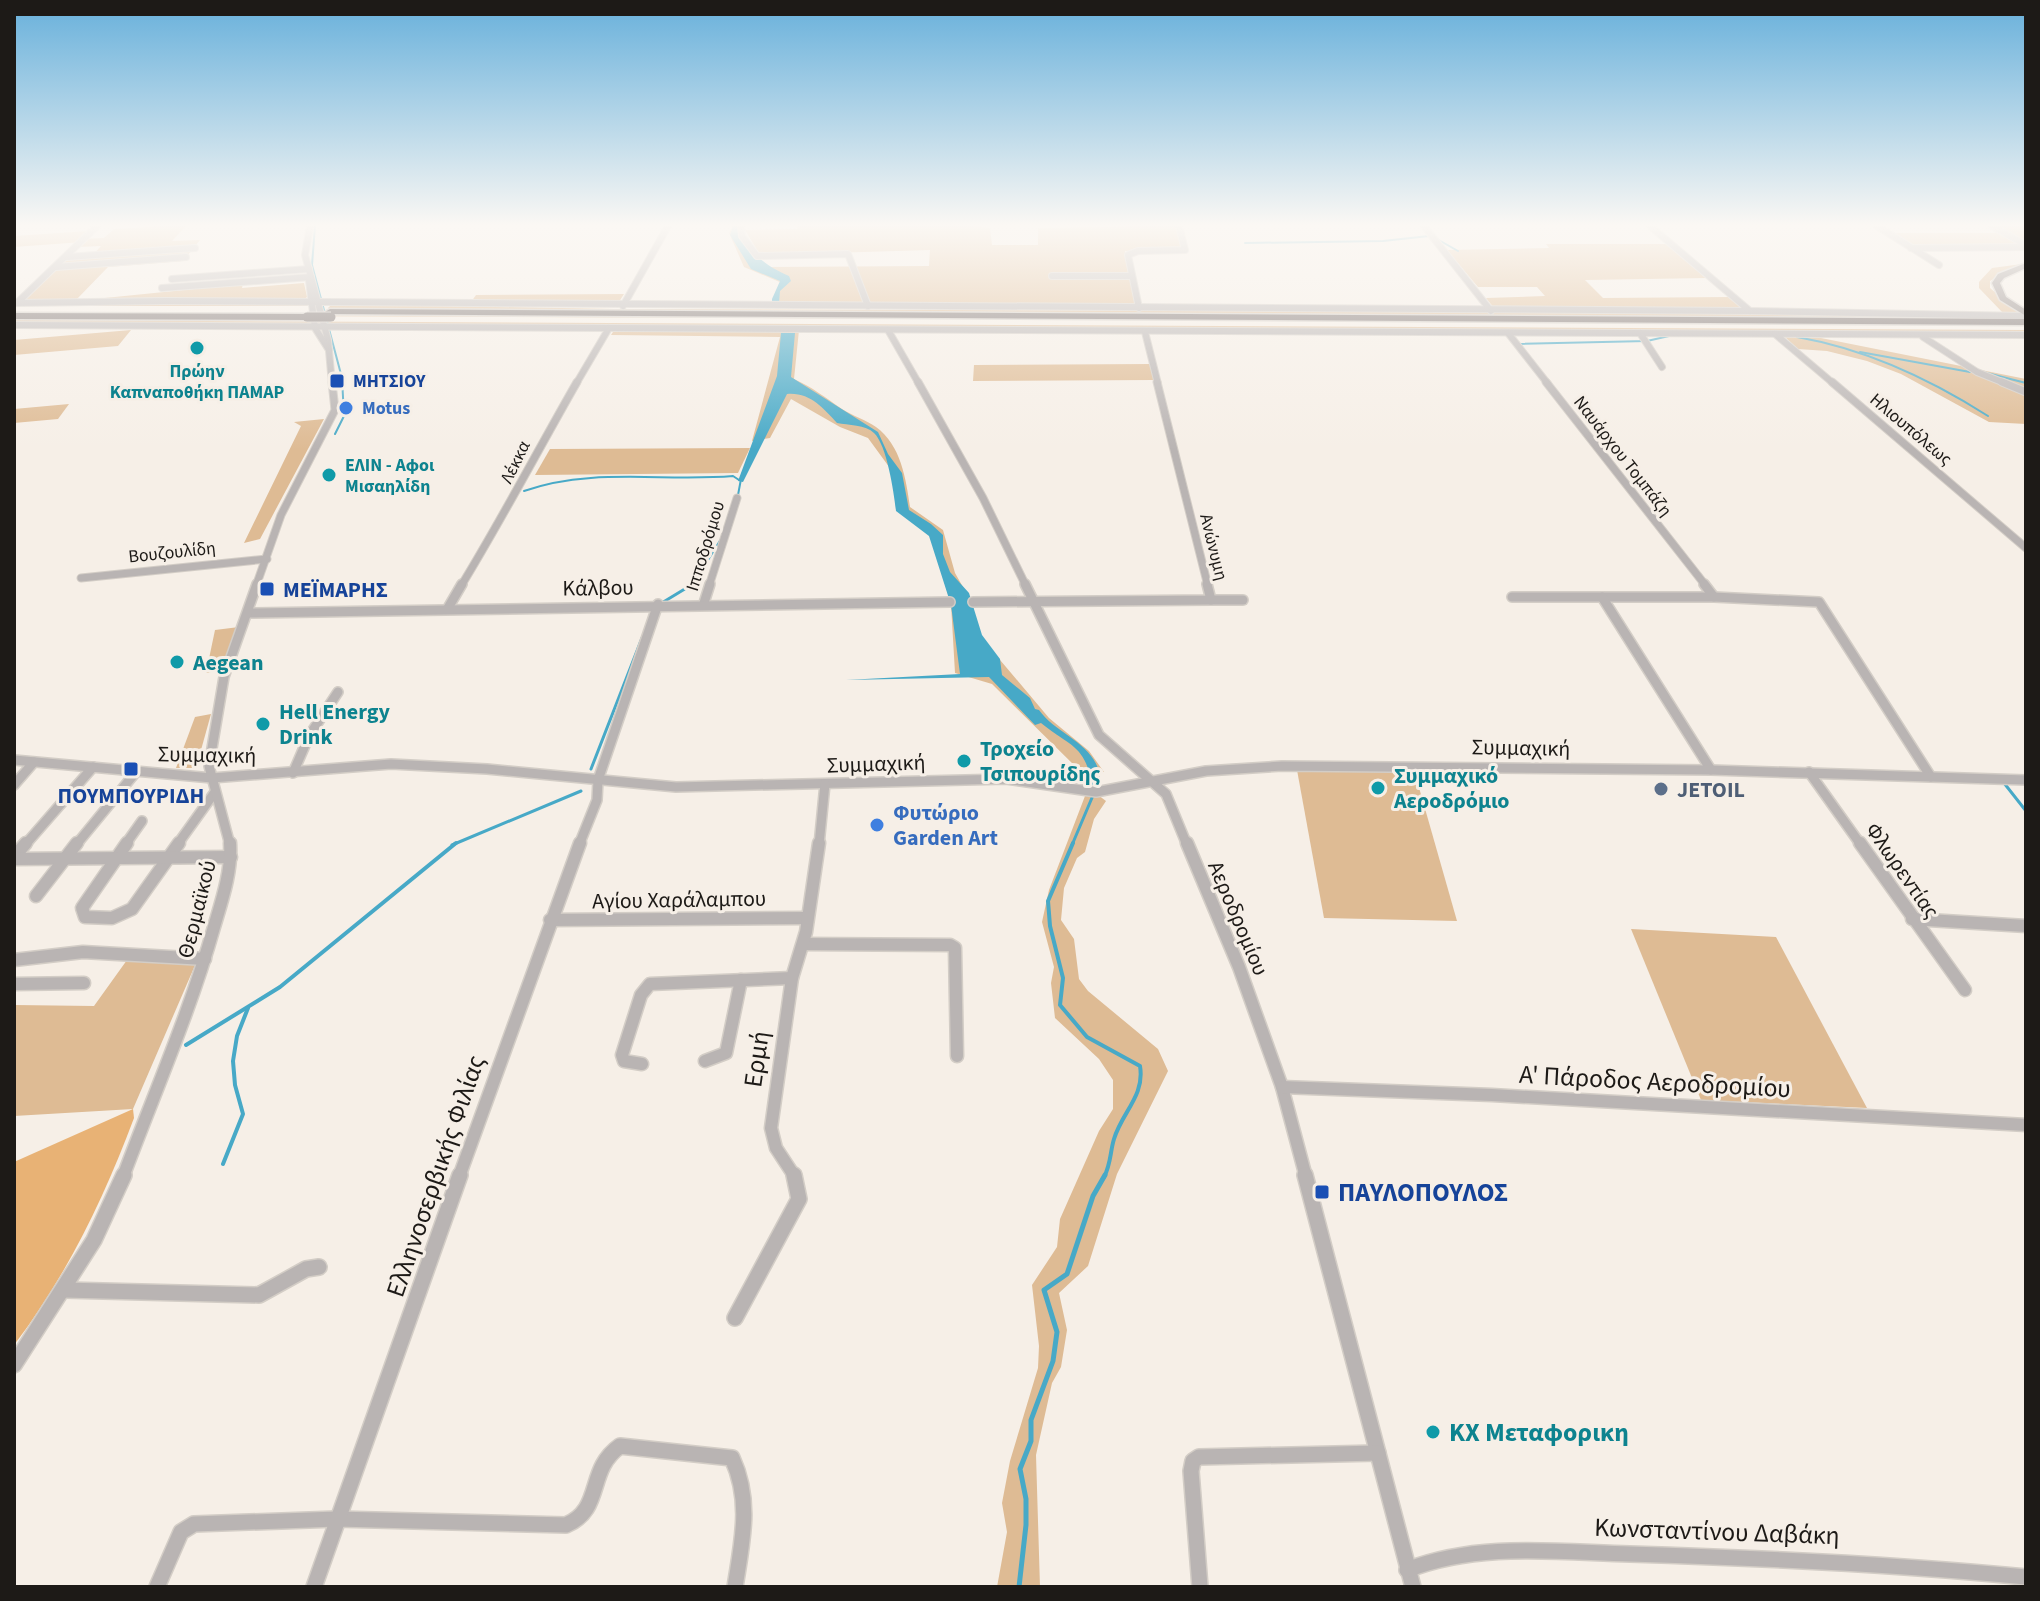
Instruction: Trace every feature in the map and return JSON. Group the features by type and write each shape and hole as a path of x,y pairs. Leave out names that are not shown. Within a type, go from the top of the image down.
{"highway":[{"path":"15,305 308,310 329,319 2025,318"},
{"path":"14,316 308,310"}],"main road":[{"path":"2007,301 2025,318"}],"street":[{"name":"Θερμαϊκού","path":"309,301 308,310 324,346 329,350"},
{"path":"623,306 626,301"},
{"path":"866,301 868,306"},
{"path":"1137,301 1139,308"},
{"path":"1483,301 1491,311"},
{"path":"1738,301 1750,311"},
{"path":"308,310 320,303 1750,311 2025,318"},
{"name":"Θερμαϊκού","path":"14,1365 65,1290 94,1240 123,1178 205,959 231,857 229,837 212,778 212,743 224,677 286,504 335,410 329,319 320,303"},
{"path":"14,325 315,327 329,319 609,328 2026,335"},
{"name":"Λέκκα","path":"448,608 516,496 530,463 609,328"},
{"name":"Αεροδρομίου","path":"888,330 983,498 1099,735 1166,794 1239,967 1282,1087 1410,1578"},
{"name":"Ανώνυμη","path":"973,602 1211,600 1145,332"},
{"name":"Ναυάρχου Τομπάζη","path":"1508,333 1714,597"},
{"path":"1640,333 1662,367"},
{"name":"Ηλιουπόλεως","path":"1775,334 2026,548"},
{"path":"1893,335 1935,345"},
{"path":"1921,335 1977,372 2026,392"},
{"path":"1932,335 1953,355"},
{"name":"Ιπποδρόμου","path":"704,603 737,498"},
{"name":"Βουζουλίδη","path":"81,578 267,559"},
{"path":"1512,597 1714,597 1819,602 1931,777"},
{"path":"1602,597 1711,770"},
{"path":"1211,600 1243,600"},
{"name":"Κάλβου","path":"248,613 704,603 950,602"},
{"name":"Ελληνοσερβικής Φιλίας","path":"314,1587 550,920 597,800 598,780 658,604"},
{"path":"293,773 309,736 338,692"},
{"name":"Συμμαχική","path":"14,760 212,778 391,764 487,769 676,787 1006,779 1096,792 1206,771 1282,766 1711,770 2026,780"},
{"path":"14,785 34,762"},
{"path":"14,858 93,767"},
{"path":"36,896 123,784 136,772"},
{"name":"Φλωρεντίας","path":"1809,772 1965,990"},
{"name":"Ερμή","path":"735,1318 799,1199 801,1187 798,1178 776,1151 771,1128 792,978 803,944 825,784"},
{"path":"142,821 82,908 85,917 112,918 132,909 215,792"},
{"path":"14,858 231,857"},
{"name":"Αγίου Χαράλαμπου","path":"550,920 807,918"},
{"path":"1912,919 2026,926"},
{"path":"803,944 950,945 955,948 957,1056"},
{"path":"14,960 37,955 109,954 205,959"},
{"path":"642,1064 624,1061 622,1055 641,995 650,984 792,978"},
{"path":"705,1061 726,1053 741,980"},
{"path":"14,984 84,983"},
{"name":"Α' Πάροδος Αεροδρομίου","path":"1282,1087 1492,1095 2026,1125"},
{"path":"65,1290 259,1295 306,1269 319,1267"},
{"path":"157,1587 187,1526 337,1519 566,1525 579,1521 587,1512 602,1462 620,1446 732,1458 739,1469 747,1498 735,1587"},
{"path":"1200,1587 1191,1471 1193,1461 1199,1457 1378,1453"},
{"name":"Κωνσταντίνου Δαβάκη","path":"1410,1578 1448,1556 1549,1552 1823,1560 2026,1577"}],"shaded area":[{"path":"472,301 620,301 617,305"},
{"path":"775,301 1135,301 1136,306 774,304"},
{"path":"1488,301 1734,301 1745,310 1494,308"},
{"path":"1991,301 2005,301 2019,313 2003,313"},
{"path":"306,304 308,306 14,306"},
{"path":"332,304 614,309 1904,313 2025,318 328,308"},
{"path":"14,314 1219,320 14,315"},
{"path":"14,320 2026,330 2026,333 14,324"},
{"path":"615,329 799,330 794,379 884,434 901,463 910,507 943,530 955,573 972,603 979,635 1049,718 1089,751 1104,772 1078,769 992,684 955,673 951,604 930,535 896,508 895,475 868,438 840,427 791,399 770,438 752,441 780,337 611,335"},
{"path":"131,330 118,346 14,355 14,340"},
{"path":"1785,337 1821,338 2026,379 2026,424 1989,422 1901,374 1827,351 1798,349"},
{"path":"1150,364 1154,380 973,381 974,365"},
{"path":"69,404 58,419 14,423 14,409"},
{"path":"324,419 260,539 244,543 301,426 294,422"},
{"path":"750,448 738,473 535,475 550,449"},
{"path":"239,627 226,670 206,673 215,630"},
{"path":"211,714 196,768 176,768 195,717"},
{"path":"1297,770 1414,770 1457,921 1324,918"},
{"path":"1098,795 1106,801 1094,819 1085,852 1077,858 1064,888 1061,920 1074,939 1079,979 1088,991 1158,1049 1168,1071 1117,1174 1088,1266 1059,1293 1067,1330 1061,1367 1052,1383 1036,1455 1040,1587 997,1587 1007,1532 1002,1503 1010,1461 1038,1368 1039,1346 1032,1285 1057,1247 1060,1219 1099,1131 1113,1109 1113,1080 1099,1059 1055,1018 1051,983 1054,967 1042,922 1049,890 1085,796"},
{"path":"1631,929 1776,937 1867,1108 1701,1100"},
{"path":"127,960 196,963 133,1109 14,1116 14,1005 94,1006"},
{"path":"133,1109 134,1118 97,1207 67,1264 14,1345 14,1162"}],"water":[{"path":"781,333 795,333 791,377 878,432 888,454 902,473 909,510 943,535 943,554 950,572 969,593 982,635 1000,659 1002,675 1030,698 1035,709 1087,751 1099,772 1100,786 1092,785 1085,761 1075,748 1041,723 1035,725 989,677 846,680 960,674 951,605 929,536 896,511 886,458 879,439 871,430 837,423 809,398 787,394 743,482 738,481 777,376"}],"waterway":[{"path":"321,301 342,378 344,416 335,434"},
{"path":"1518,344 1647,341 1669,336"},
{"path":"1797,337 1848,349 1897,367 1988,416"},
{"path":"1860,352 1970,372"},
{"path":"1983,372 2026,383"},
{"path":"524,491 575,479 601,477 733,476 739,480"},
{"path":"738,495 741,479"},
{"path":"692,586 721,539"},
{"path":"660,604 693,584"},
{"path":"591,769 642,638"},
{"path":"2004,783 2026,811"},
{"path":"455,844 581,791"},
{"path":"1072,845 1094,793"},
{"path":"1073,843 1048,901 1050,926 1063,978 1060,1005 1087,1037 1140,1066 1139,1086 1118,1129 1104,1176"},
{"path":"186,1045 280,987 455,844"},
{"path":"223,1164 243,1114 235,1085 233,1061 237,1036 248,1008"},
{"path":"1019,1587 1026,1525 1026,1499 1020,1469 1031,1441 1031,1420 1053,1361 1057,1332 1044,1290 1067,1274 1093,1196 1104,1176"}],"place":[{"name":"Πρώην Καπναποθήκη ΠΑΜΑΡ","path":"197,348"},
{"name":"ΜΗΤΣΙΟΥ","path":"337,381"},
{"name":"Motus","path":"346,408"},
{"name":"ΕΛΙΝ - Αφοι Μισαηλίδη","path":"329,475"},
{"name":"ΜΕΪΜΑΡΗΣ","path":"267,589"},
{"name":"Aegean","path":"177,662"},
{"name":"Hell Energy Drink","path":"263,724"},
{"name":"Τροχείο Τσιπουρίδης","path":"964,761"},
{"name":"ΠΟΥΜΠΟΥΡΙΔΗ","path":"131,769"},
{"name":"Συμμαχικό Αεροδρόμιο","path":"1378,788"},
{"name":"JETOIL","path":"1661,789"},
{"name":"Φυτώριο Garden Art","path":"877,825"},
{"name":"ΠΑΥΛΟΠΟΥΛΟΣ","path":"1322,1192"},
{"name":"ΚΧ Μεταφορικη","path":"1433,1432"}]}
